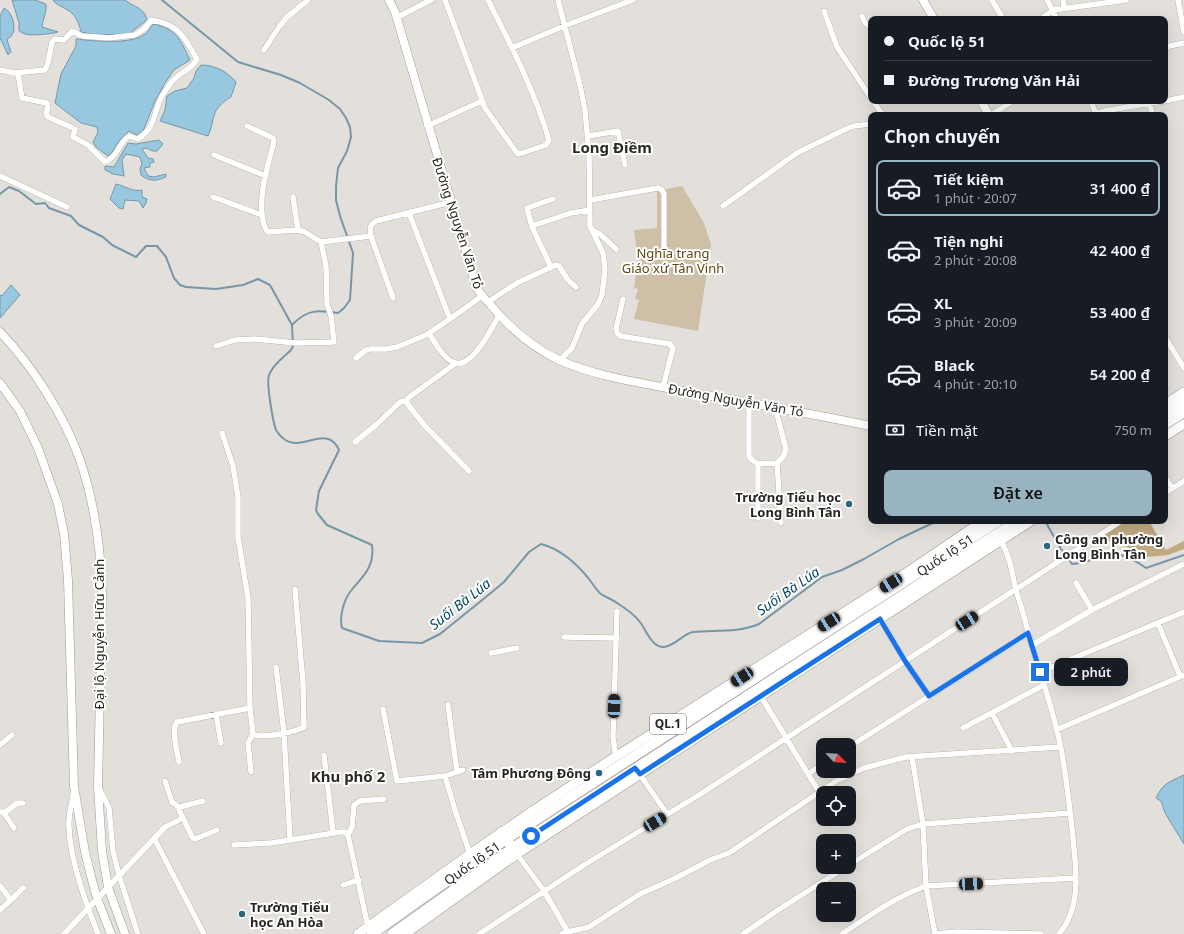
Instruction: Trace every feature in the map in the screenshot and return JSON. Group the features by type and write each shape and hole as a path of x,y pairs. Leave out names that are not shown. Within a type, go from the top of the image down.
{"highway":[{"path":"1168,411 1184,401"},
{"path":"1168,422 1184,412"},
{"name":"Quốc lộ 51","path":"370,932 504,835 987,524"},
{"path":"991,524 999,538"},
{"name":"Quốc lộ 51","path":"398,933 515,851 999,538 1014,524"},
{"path":"504,835 515,851"}],"main road":[{"name":"Đường Nguyễn Văn Tỏ","path":"389,0 396,18 476,286 499,315 526,340 539,350 560,360 607,376 868,425"},
{"path":"923,0 932,16"},
{"name":"Đại lộ Nguyễn Hữu Cảnh","path":"0,332 27,364 69,434 80,459 91,503 98,540 102,595 98,786 102,851 108,887 125,934"},
{"path":"0,383 20,411 38,448 58,504 64,534 68,580 74,787 85,852 97,898 111,934"},
{"path":"1168,402 1184,392"},
{"path":"1168,434 1184,424"},
{"name":"Quốc lộ 51","path":"999,538 1025,524"},
{"name":"Quốc lộ 51","path":"358,934 370,932 470,854 504,835"}],"street":[{"path":"264,50 287,17 308,0"},
{"path":"396,18 431,0"},
{"path":"445,0 485,108 519,154 549,143 535,101 512,48 488,0"},
{"path":"558,0 585,110 588,136 590,226 603,253 605,269 602,295 598,304 582,324 572,348 560,360"},
{"path":"512,48 564,26 633,0"},
{"path":"992,0 1001,16"},
{"path":"1047,0 1056,16"},
{"path":"1063,0 1064,8"},
{"path":"1045,16 1054,10 1064,8 1126,0"},
{"path":"1178,0 1184,32"},
{"path":"824,11 837,48 868,94"},
{"path":"862,16 865,23 868,25"},
{"path":"0,70 14,73 45,70 48,63 52,42 55,39 64,40 72,31 82,36 109,38 135,35 144,29 151,20 164,22 180,31 197,59 194,64 172,80 160,99 147,132 138,139 129,136 125,139 112,159 105,162 88,145 73,137 75,129 48,117 46,113 48,108 47,103 22,98 18,73"},
{"path":"1168,46 1184,43"},
{"path":"1168,100 1184,97"},
{"path":"428,126 482,101"},
{"path":"995,112 1008,104"},
{"path":"1109,112 1145,104"},
{"path":"723,206 797,153 846,129 854,126 868,124"},
{"path":"247,126 274,139 261,194 262,215 265,229 268,232 298,230 305,232 321,242 372,236"},
{"path":"588,136 618,131 625,165"},
{"path":"214,155 266,176"},
{"path":"0,176 67,207"},
{"path":"590,200 658,188 662,190 664,194 664,251"},
{"path":"214,197 262,215"},
{"path":"293,197 298,230"},
{"path":"551,267 532,226 527,208 553,199"},
{"path":"393,298 372,236 370,228 371,224 376,221 451,202"},
{"path":"532,226 571,213 590,210"},
{"path":"409,213 450,319"},
{"path":"592,230 600,234 616,249"},
{"path":"216,346 235,340 255,339 296,343 334,342 328,304 326,266 321,242"},
{"path":"356,358 366,350 370,349 397,348 429,333 485,299 556,265 559,266 568,280 576,287"},
{"path":"623,299 616,329 620,336 670,344 673,348 663,387"},
{"path":"406,402 408,398 456,363 464,362 470,358 483,341 499,315"},
{"path":"429,333 441,352 448,359 456,363"},
{"path":"1168,342 1184,368"},
{"path":"355,442 376,425 399,403 403,401 406,402"},
{"path":"406,402 425,426 469,472"},
{"path":"749,403 749,456 758,464 777,463 781,460 786,449 774,407"},
{"path":"222,433 233,466 238,497 238,537 248,598 250,708 253,734 248,743 251,772"},
{"path":"777,463 781,523"},
{"path":"758,464 758,518"},
{"path":"1168,491 1184,481"},
{"path":"1168,482 1172,488"},
{"path":"480,934 584,865 699,795 1116,524"},
{"path":"999,538 1007,552 1016,590 1044,685 1060,747 1070,813 1076,878 1074,905 1064,928 1059,934"},
{"path":"1032,645 1092,610 1184,564"},
{"path":"1076,583 1092,610"},
{"path":"253,734 259,736 303,729 303,683 295,589"},
{"path":"616,611 617,639 613,737 617,762"},
{"path":"1040,672 1184,612"},
{"path":"879,616 905,661 929,696"},
{"path":"1056,730 1182,675 1158,623"},
{"path":"856,743 1028,633"},
{"path":"564,637 617,639"},
{"path":"490,653 517,648"},
{"path":"276,667 284,733 290,840"},
{"path":"963,728 1044,685"},
{"path":"759,693 816,787"},
{"path":"448,706 457,772"},
{"path":"179,762 174,729 175,723 250,708"},
{"path":"383,709 397,780 445,776 463,770"},
{"path":"992,713 1012,751"},
{"path":"216,714 221,743"},
{"path":"0,745 12,735"},
{"path":"828,786 850,774 878,764 912,757 1060,747"},
{"path":"324,755 333,832"},
{"path":"912,757 923,824 926,886 934,934 964,932 1041,934"},
{"path":"808,774 816,769"},
{"path":"638,771 667,814"},
{"path":"445,776 470,854"},
{"path":"165,781 172,802 180,808 192,837 195,839 217,830"},
{"path":"98,786 109,808 113,851 138,934"},
{"path":"74,787 69,827 74,859 88,908 98,934"},
{"path":"562,934 589,927 640,894 676,878 710,860 729,853 816,794"},
{"path":"348,836 352,828 353,808 356,803 360,801 384,799"},
{"path":"180,808 203,801"},
{"path":"14,828 2,812 17,803 23,803"},
{"path":"856,861 907,828 923,824 1070,813"},
{"path":"64,934 165,827 183,818"},
{"path":"234,845 271,843 333,832 345,832 348,836 370,932"},
{"path":"154,838 204,934"},
{"path":"515,851 544,891 568,932"},
{"path":"743,934 835,874"},
{"path":"842,934 887,904 907,893 926,886 1076,878"},
{"path":"343,885 359,880"},
{"path":"0,886 11,900"},
{"path":"0,910 23,888"}],"green space":[{"name":"Nghĩa trang Giáo xứ Tân Vinh","path":"682,186 704,223 711,245 698,331 634,319 639,300 635,299 638,289 634,288 638,258 634,230 657,228 657,191"}],"shaded area":[{"path":"1121,524 1151,524 1166,550 1184,541 1184,549 1168,555 1147,557 1125,546 1099,538"}],"water":[{"path":"12,0 35,0 46,4 42,27 58,32 32,35 19,31 19,23"},
{"path":"53,0 125,0 141,10 146,16 147,20 129,34 96,35 81,32 78,22 72,13"},
{"path":"4,8 9,12 14,24 12,36 7,40 11,52 8,55 0,38 0,16"},
{"path":"153,24 173,32 177,36 190,60 174,70 165,83 155,101 144,129 137,135 129,131 119,141 108,156 96,147 93,142 98,132 97,127 81,123 55,103 61,74 76,46 76,39 92,41 131,40 145,34"},
{"path":"201,65 211,66 221,70 236,82 231,97 226,100 216,111 208,136 160,121 165,110 167,96 175,91 187,88"},
{"path":"159,140 163,144 157,151 146,148 142,149 148,158 153,159 154,162 150,163 150,167 144,168 148,176 154,177 166,174 166,177 153,180 147,179 141,175 140,169 142,164 140,157 126,154 122,160 124,176 113,174 105,170 105,166 114,167 128,143 136,144"},
{"path":"116,184 132,190 142,190 142,197 147,199 143,208 139,201 125,200 123,209 119,208 110,199"},
{"path":"11,285 20,295 0,318 0,295 2,296"},
{"path":"1184,775 1184,844 1165,813 1161,801 1156,798 1161,789 1170,781"}],"waterway":[{"name":"Suối Bà Lúa","path":"162,0 238,62 281,75 300,83 329,100 340,109 350,127 351,137 347,151 338,168 336,186 336,200 340,216 353,253 350,300 338,313 324,311 313,312 308,313 297,320 292,325 293,346 291,350 273,367 268,379 270,402 275,426 276,430 282,437 291,442 298,443 321,438 328,439 334,442 339,450 319,491 316,510 318,514 327,525 372,545 372,557 369,566 364,575 348,595 344,604 341,619 342,628 379,641 422,643 440,634 486,597 504,582 529,552 541,544 555,549 574,563 599,592 632,614 640,622 653,642 660,647 664,647 693,632 735,630 759,624 822,577 842,570 899,539 931,524"},
{"path":"0,194 9,187 19,191 36,204 45,203 49,208 71,216 79,225 103,237 112,245 136,257 146,246 157,246 166,257 174,278 180,285 186,287 216,289 243,285 258,279 270,285 292,325"},
{"name":"Suối Bà Lúa","path":"1047,524 1061,549 1072,564 1109,555 1121,555 1146,568 1184,555"}],"place":[{"name":"Trường Tiểu học Long Bình Tân","path":"849,504"},
{"name":"Công an phường Long Bình Tân","path":"1047,546"},
{"name":"Tâm Phương Đông","path":"599,773"},
{"name":"Trường Tiểu học An Hòa","path":"242,914"}],"district":[{"name":"Long Điềm","path":"612,148"},
{"name":"Khu phố 2","path":"348,777"}],"route":[{"path":"531,836 635,768 640,774 880,619 905,661 929,696 1028,633 1040,672"}]}
